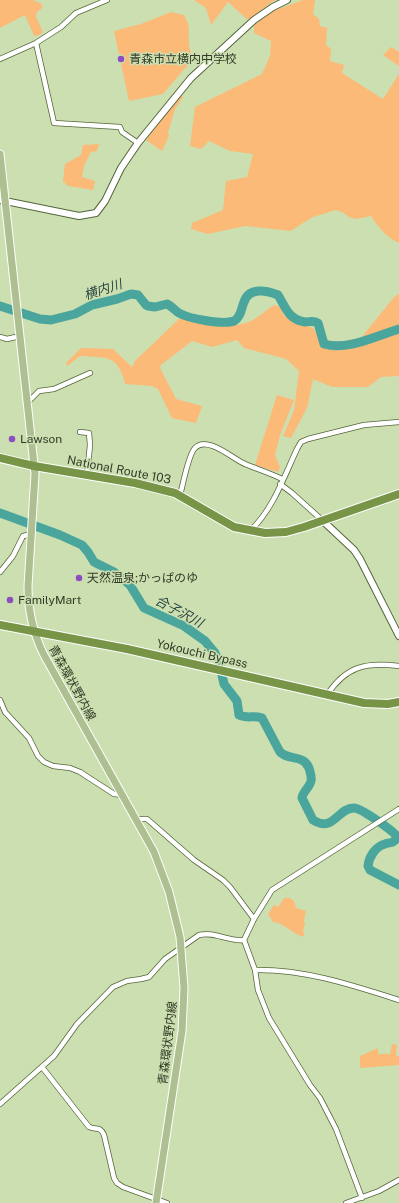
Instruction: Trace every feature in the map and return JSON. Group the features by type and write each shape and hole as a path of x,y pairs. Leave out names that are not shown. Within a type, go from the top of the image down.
{"highway":[{"name":"National Route 103","path":"0,458 34,466 135,483 180,495 230,525 265,534 286,532 399,494"},
{"name":"Yokouchi Bypass","path":"0,625 33,630 209,667 364,703 388,704 399,702"}],"main road":[{"name":"青森環状野内線","path":"0,154 3,200 20,327 34,466 33,521 28,602 33,630 44,655 154,852 169,892 180,937 184,988 182,1031 156,1201"}],"street":[{"path":"0,59 36,43 76,14 107,0"},
{"path":"3,200 79,216 96,213 105,201 121,168 138,143 191,78 254,20 273,7 287,0"},
{"path":"36,43 54,123 120,127 122,132 138,143"},
{"path":"0,337 7,339 20,336"},
{"path":"28,402 39,391 54,388 90,373"},
{"path":"250,531 258,524 268,510 301,442 364,425 399,422"},
{"path":"80,432 89,433 90,445 87,475"},
{"path":"180,495 191,454 196,446 199,445 216,447 244,464 264,471 281,482 354,550 399,636"},
{"path":"0,572 13,556 23,536 32,533"},
{"path":"327,695 334,685 357,668 371,664 399,666"},
{"path":"0,700 5,712 29,738 38,756 44,762 53,766 70,768 80,772 114,794 122,795"},
{"path":"362,1198 336,1129 320,1098 310,1085 269,1018 258,990 254,970 244,940 254,919 272,890 399,810"},
{"path":"136,819 146,819 194,860 223,880 254,919"},
{"path":"0,1104 54,1056 77,1024 113,987 127,981 141,980 149,977 165,959 199,935 206,933 233,940 244,940"},
{"path":"254,970 283,971 320,976 399,1000"},
{"path":"42,1067 89,1127 102,1130 114,1178 117,1183 156,1201 167,1203"},
{"path":"346,1203 379,1191 399,1180"}],"shaded area":[{"path":"0,0 33,0 42,4 42,8 37,12 36,17 43,32 40,35 34,36 25,15 0,28"},
{"path":"194,0 276,0 248,20 228,2 211,25 206,8"},
{"path":"303,0 315,0 313,14 319,19 320,26 327,28 326,45 331,49 330,61 344,65 342,73 383,99 399,74 399,243 383,232 371,216 356,219 336,210 313,217 291,231 245,226 208,234 191,229 192,223 223,210 226,181 247,177 253,154 230,151 209,141 201,149 190,146 195,107 262,74 270,56 271,41 254,33 254,25 273,11"},
{"path":"171,12 184,15 188,23 189,47 193,59 163,94 129,101 114,31 141,24"},
{"path":"391,47 399,52 399,66 383,55"},
{"path":"180,94 183,97 175,109 168,133 169,136 162,151 146,140"},
{"path":"99,144 97,151 91,152 84,166 82,177 95,181 93,190 68,186 63,181 65,164 81,155 83,145"},
{"path":"399,294 399,376 381,377 368,387 332,387 313,379 307,408 291,438 283,436 294,410 299,371 286,359 244,348 237,340 212,347 192,341 161,365 160,368 176,399 202,406 196,423 172,418 158,389 152,386 125,384 119,367 115,362 104,358 80,356 67,366 66,363 81,348 113,349 132,367 135,361 181,317 207,325 225,326 243,324 257,318 274,305 280,307 284,316 313,328 320,337 333,343 361,338 395,296"},
{"path":"277,395 294,400 280,435 275,455 280,467 278,472 255,465"},
{"path":"284,898 290,898 294,901 296,908 306,911 303,931 305,937 296,934 282,924 273,922 268,914 274,905 278,907"},
{"path":"392,1044 397,1045 396,1056 399,1056 399,1065 360,1068 360,1056 378,1048 378,1054 390,1054"}],"waterway":[{"name":"横内川","path":"0,306 40,319 51,320 75,314 92,305 131,294 138,295 148,306 155,307 167,304 179,313 190,317 206,321 229,322 234,321 238,317 246,297 254,292 263,291 278,295 291,316 299,321 313,321 318,323 324,344 342,346 362,342 399,329"},
{"name":"合子沢川","path":"0,513 60,535 82,545 94,562 114,572 130,585 144,608 184,626 205,641 215,653 219,662 224,684 237,701 239,715 245,717 262,718 280,752 284,755 300,759 309,768 311,779 302,798 313,820 326,824 348,809 354,808 369,815 396,835 394,842 381,845 375,850 371,856 368,866 370,870 399,885"}],"place":[{"name":"青森市立横内中学校","path":"121,59"},
{"name":"Lawson","path":"12,439"},
{"name":"天然温泉;かっぱのゆ","path":"79,578"},
{"name":"FamilyMart","path":"10,600"}]}
